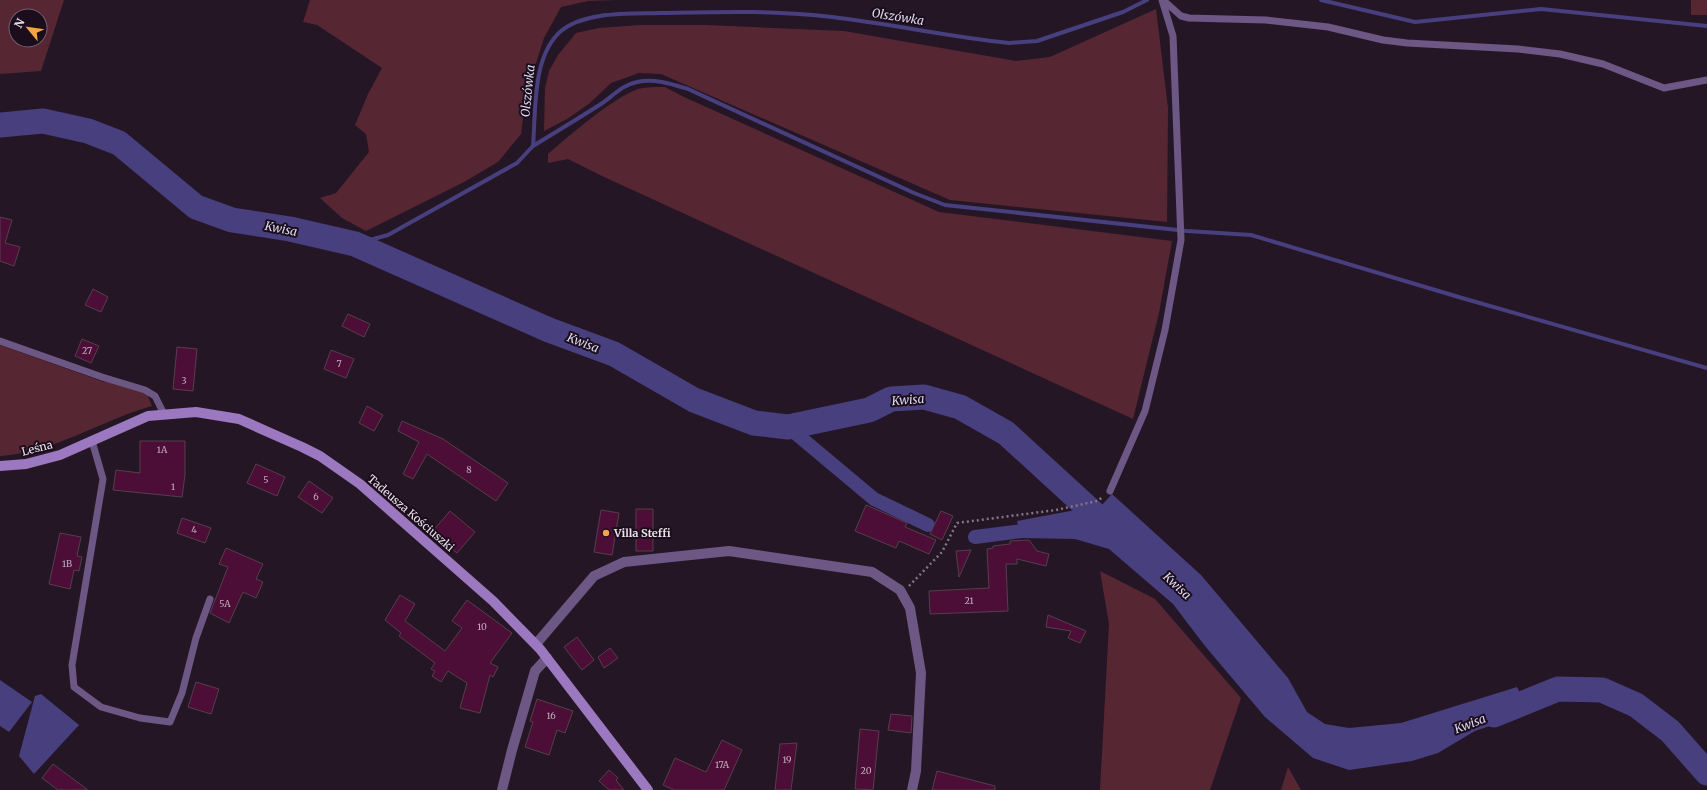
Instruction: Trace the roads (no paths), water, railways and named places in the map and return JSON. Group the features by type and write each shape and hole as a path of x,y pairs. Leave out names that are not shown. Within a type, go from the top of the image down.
{"main road":[{"name":"Tadeusza Kościuszki","path":"78,447 148,416 196,412 239,419 320,456 360,484 493,600 536,644 648,790"},
{"name":"Leśna","path":"0,466 26,464 60,455 78,447"}],"street":[{"path":"536,644 594,576 624,562 729,551 872,572 900,590 910,608 921,673 916,771 912,790"},
{"path":"502,790 535,671 547,658"}],"lane":[{"path":"1162,0 1181,16 1266,20 1328,28 1383,40 1408,43 1518,49 1560,54 1603,64 1664,88 1707,80"},
{"path":"1162,0 1172,36"},
{"path":"1110,491 1145,411 1165,330 1181,236 1172,36 1173,24 1181,16"},
{"path":"0,341 102,377 145,390 155,396 164,414"},
{"path":"92,441 103,478 72,665 74,687 101,707 140,718 170,722 182,693 196,638 210,599"}],"water":[{"path":"1112,494 1201,575 1288,678 1307,712 1325,724 1349,728 1401,723 1517,687 1530,712 1475,731 1438,753 1412,761 1349,770 1313,758 1265,717 1205,646 1173,604 1109,549 1075,539 1020,538 1017,521 1102,505"},
{"path":"0,680 32,702 9,732 0,726"},
{"path":"41,694 79,725 34,774 19,756 35,696"}],"waterway":[{"name":"Olszówka","path":"355,244 388,235 517,163 533,146 537,84 545,54 561,31 582,20 608,15 635,13 789,13 854,20 1009,43 1037,41 1123,12 1147,0"},
{"name":"Olszówka","path":"1321,0 1415,22 1541,9 1707,26"},
{"path":"533,146 632,83 643,81 663,82 688,89 914,193 945,205 1187,231 1251,235 1462,298 1707,368"},
{"name":"Kwisa","path":"0,125 43,121 88,131 119,143 196,207 232,220 290,229 355,244 549,330 614,354 694,400 754,423 788,427 869,410 891,399 924,397 960,407 1006,433 1113,531"},
{"path":"788,427 874,499 928,525"},
{"path":"975,537 1038,529"},
{"name":"Kwisa","path":"1494,715 1558,689 1602,690 1636,705 1670,731 1707,773"}],"place":[{"name":"Villa Steffi","path":"606,533"}]}
